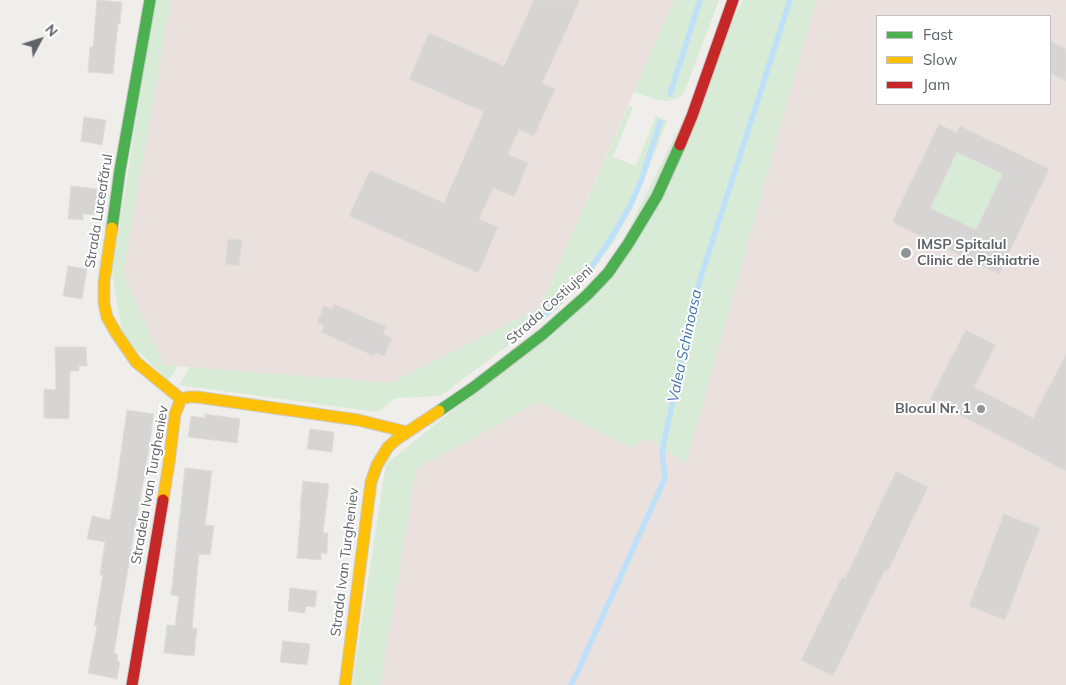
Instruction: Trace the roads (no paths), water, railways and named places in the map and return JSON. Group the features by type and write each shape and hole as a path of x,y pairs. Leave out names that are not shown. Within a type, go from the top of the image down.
{"street":[{"name":"Strada Luceafărul","path":"150,0 120,170 104,282 104,303 107,317 136,362 181,399"},
{"name":"Strada Costiujeni","path":"388,447 474,387 544,334 587,295 615,264 658,196 692,116 733,0"},
{"name":"Stradela Ivan Turgheniev","path":"132,685 169,463 175,414 181,399 197,397 358,420 407,432"},
{"name":"Strada Ivan Turgheniev","path":"345,685 371,482 377,465 388,447"}],"waterway":[{"path":"670,94 700,0"},
{"name":"Valea Schinoasa","path":"571,685 665,478 662,451 698,286 790,0"},
{"path":"545,315 590,269 608,243 630,206 641,181 660,122"}],"place":[{"name":"IMSP Spitalul Clinic de Psihiatrie","path":"906,253"},
{"name":"Blocul Nr. 1","path":"981,409"}]}
